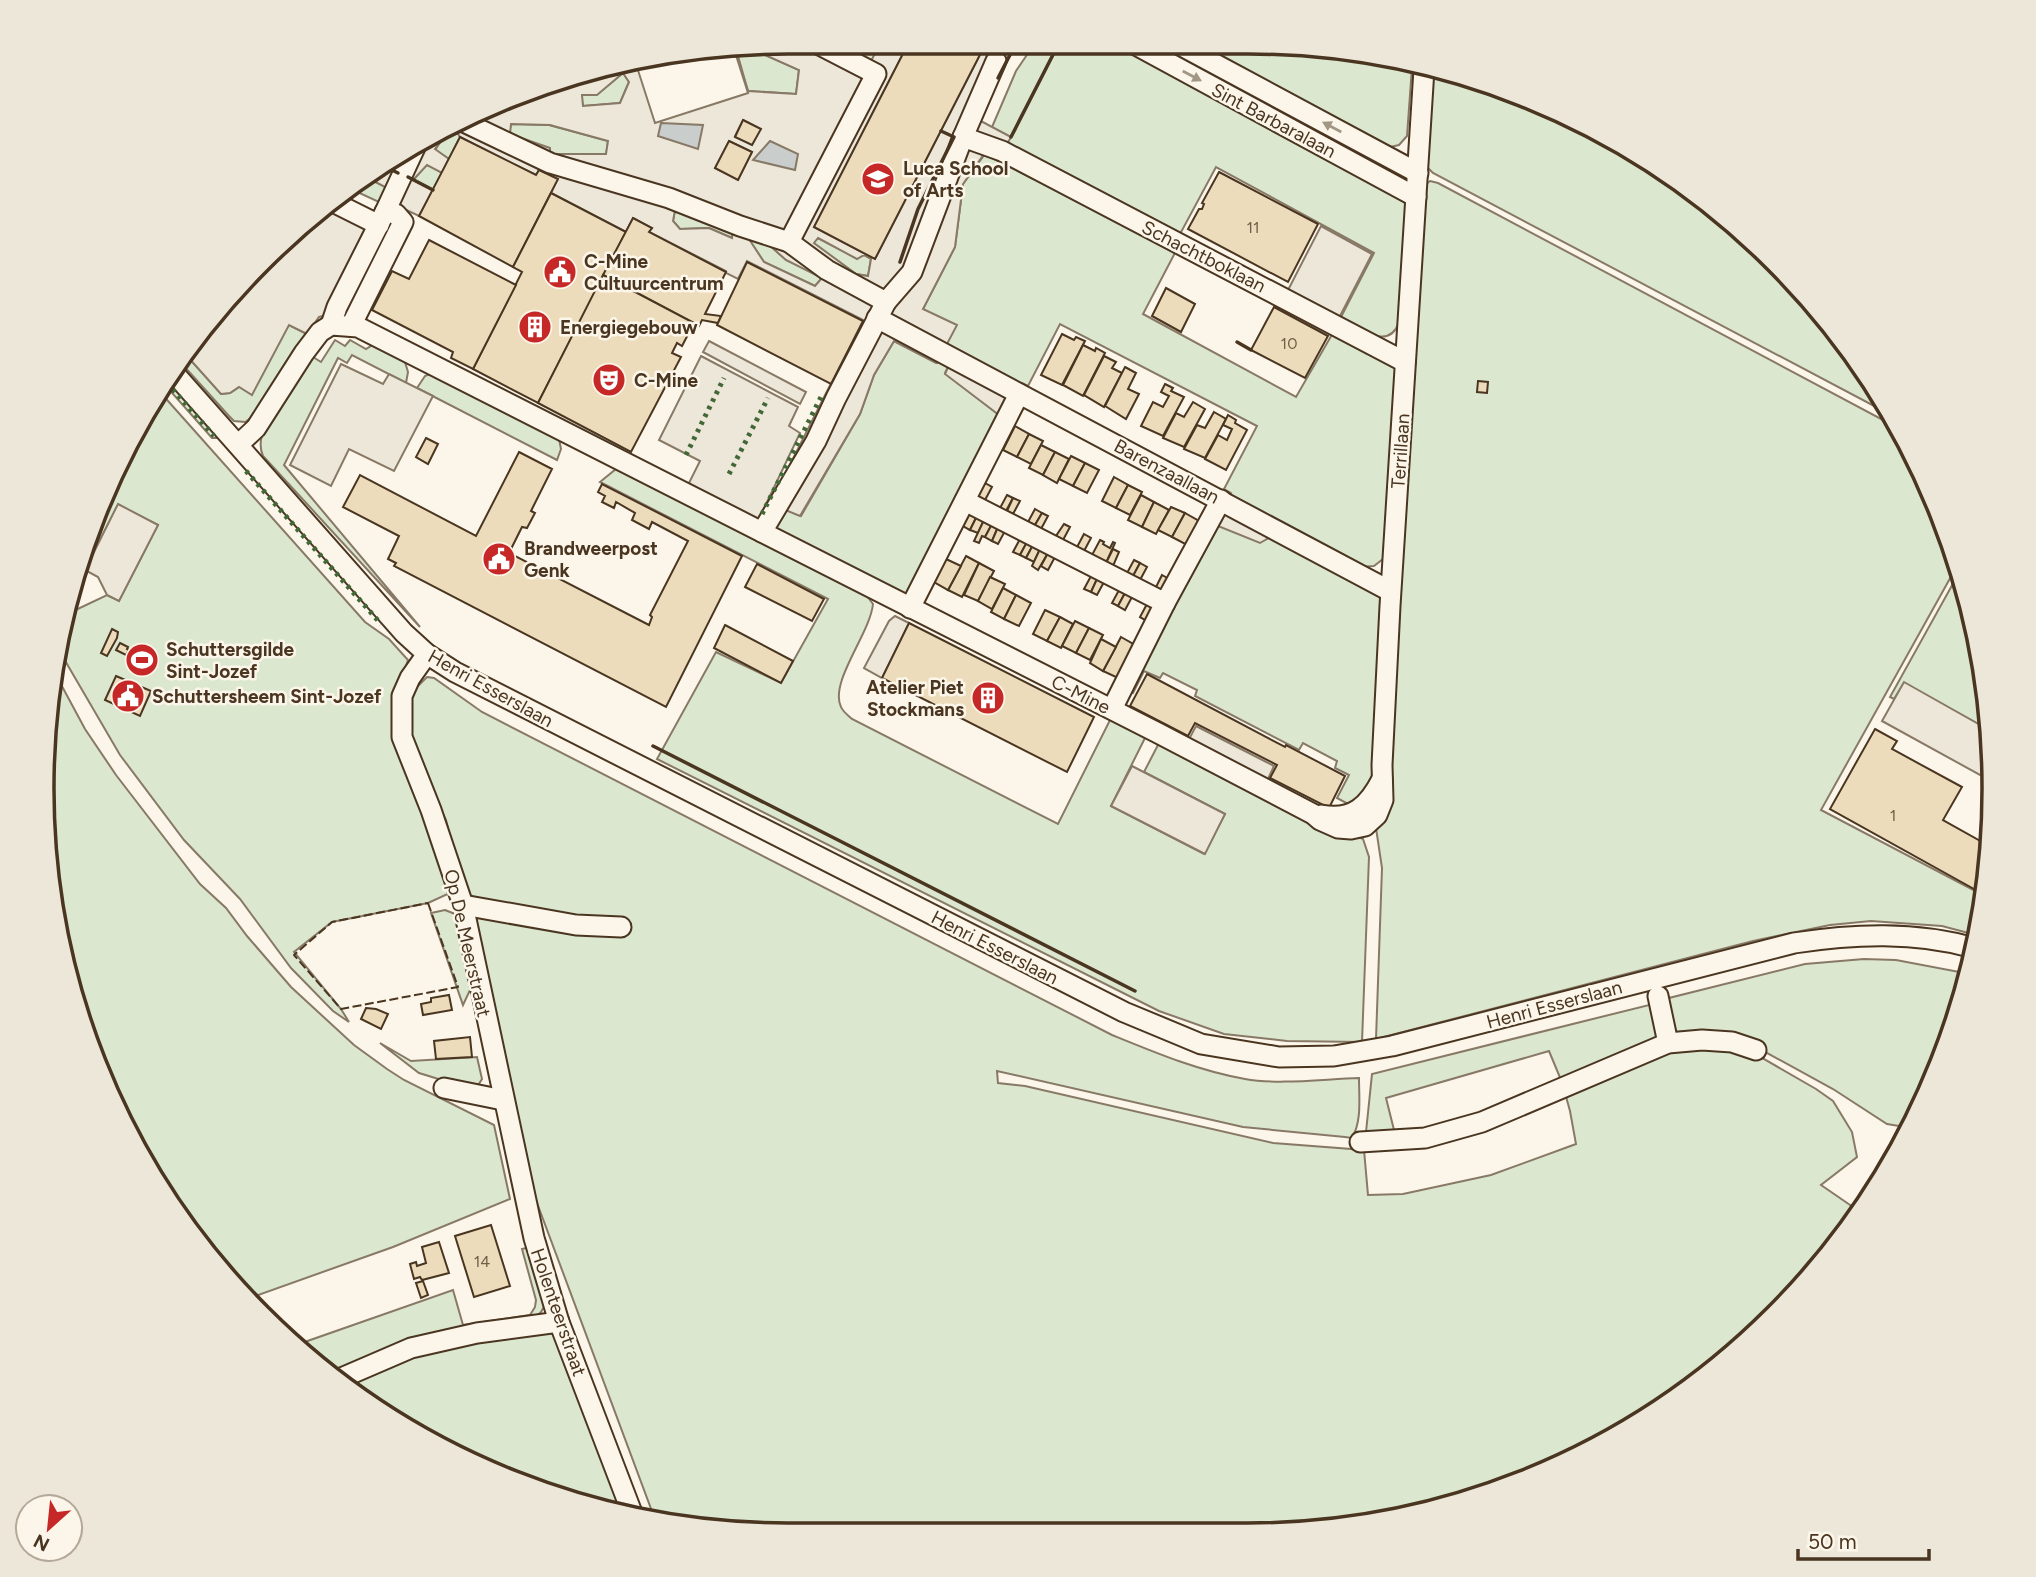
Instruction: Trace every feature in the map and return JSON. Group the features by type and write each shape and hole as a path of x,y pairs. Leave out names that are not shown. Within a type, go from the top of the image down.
{"street":[{"path":"789,242 876,74 837,54"},
{"name":"Sint Barbaralaan","path":"1152,54 1416,197"},
{"name":"Sint Barbaralaan","path":"1196,54 1418,173"},
{"path":"762,532 816,442 882,310 912,272 963,137 996,61"},
{"name":"Terrillaan","path":"1365,826 1377,815 1383,800 1391,581 1424,76"},
{"name":"Barenzaallaan","path":"473,126 550,163 669,198 789,242 942,353 1356,571 1391,581"},
{"name":"Schachtboklaan","path":"963,137 1002,151 1405,362"},
{"path":"239,444 256,428 320,332 341,326 337,307 409,161"},
{"path":"343,206 382,219"},
{"name":"C-Mine","path":"341,326 358,327 377,336 1112,709 1320,820 1338,828 1365,826"},
{"path":"1373,344 1407,341"},
{"name":"Henri Esserslaan","path":"179,379 404,633 427,654 467,678 763,830 1125,1012 1201,1044 1279,1058 1334,1056 1392,1046 1794,943 1831,937 1885,935 1929,938 1965,946"},
{"path":"910,608 1019,394"},
{"path":"1112,709 1221,500"},
{"path":"965,501 1166,603"},
{"name":"Op De Meerstraat","path":"427,654 410,678 402,696 402,737 431,810 463,905 503,1100"},
{"path":"1313,814 1333,818 1346,816 1366,804 1382,779"},
{"path":"463,905 576,925 621,927"},
{"path":"1658,996 1668,1043"},
{"path":"1360,1142 1425,1138 1482,1122 1668,1043 1702,1040 1732,1042 1756,1050"},
{"path":"444,1088 503,1100"},
{"name":"Holenteerstraat","path":"503,1100 534,1238 559,1322 629,1505"},
{"path":"348,1375 411,1348 477,1333 559,1322"}],"green space":[{"path":"851,54 875,54 870,64"},
{"path":"1028,54 1141,54 1392,187 1400,194 1407,207 1399,323 1394,331 1388,336 1373,335 1341,317 1374,253 1216,167 1179,236 1007,144 992,127 1016,71"},
{"path":"1164,54 1184,54 1400,169 1404,174 1400,178"},
{"path":"1205,54 1296,56 1412,73 1407,136 1399,145 1386,148"},
{"path":"765,55 799,70 796,94 748,91 738,56"},
{"path":"623,73 629,82 620,103 583,106 581,95 597,94"},
{"path":"1432,78 1484,93 1572,130 1655,178 1732,236 1800,304 1873,406 1433,173 1427,167"},
{"path":"511,124 549,125 608,141 606,155 550,154 509,133"},
{"path":"458,133 460,137 449,159 435,150 440,143"},
{"path":"985,154 1033,179 1036,175 1177,249 1143,314 1296,397 1334,331 1391,361 1396,369 1383,559 1374,566 1360,567 1229,496 1231,493 1224,489 1257,426 1060,324 1028,386 1022,383 1020,386 944,348 923,309 955,247 963,184"},
{"path":"427,164 442,173 433,190 413,180"},
{"path":"1430,181 1438,183 1882,419 1926,508 1951,577 1821,810 1974,890 1968,933 1942,926 1871,921 1830,925 1753,941 1376,1039 1382,868 1376,828 1425,185"},
{"path":"376,182 388,188 381,203 360,193"},
{"path":"676,204 733,228 732,238 709,228 680,229 673,221"},
{"path":"744,232 757,234 786,260 823,277 815,286 764,262"},
{"path":"818,238 857,258 864,255 871,259 868,276 856,274 813,243"},
{"path":"289,325 307,334 257,414 245,422 234,421 187,369 192,362 221,394 230,393 239,387"},
{"path":"335,340 345,346 350,340 366,349 374,344 405,362 408,372 406,383 352,355 347,363 338,358 284,465 420,627 262,453 260,443 264,429 313,357 321,362"},
{"path":"894,341 936,363 939,359 949,365 945,373 999,415 910,600 770,529 783,508 801,516 860,414 874,375"},
{"path":"432,373 559,439 561,449 557,460 417,388 425,376"},
{"path":"174,388 219,438 212,438 171,392"},
{"path":"167,399 365,622 389,639 408,660 392,707 392,735 414,793 430,825 450,893 428,903 332,922 294,952 349,1022 333,1011 291,968 240,899 184,840 120,755 66,662 76,610 107,595 119,601 158,525 118,505 92,556 130,464"},
{"path":"616,469 867,596 873,604 841,685 839,697 843,711 852,719 1058,824 1111,718 1146,736 1111,806 1204,854 1225,814 1144,772 1159,743 1363,839 1369,857 1362,1042 1287,1041 1224,1034 1159,1011 657,759 716,652 781,683 828,599 600,482"},
{"path":"1213,524 1274,535 1373,587 1384,603 1373,774 1363,800 1348,804 1337,798 1349,775 1335,768 1337,761 1303,743 1299,750 1195,696 1197,690 1163,673 1160,678 1144,671 1133,693 1126,691"},
{"path":"1953,584 1968,645 1978,724 1904,683 1894,699 1890,697"},
{"path":"427,677 434,678 482,712 1112,1035 1194,1066 1245,1079 1286,1082 1359,1078 1359,1109 1352,1138 1243,1127 997,1071 998,1083 1025,1086 1273,1143 1364,1150 1368,1195 1403,1194 1491,1175 1576,1144 1565,1093 1660,1052 1692,1046 1757,1055 1833,1101 1852,1132 1857,1157 1821,1185 1851,1206 1800,1273 1767,1308 1732,1341 1655,1399 1572,1447 1484,1484 1438,1498 1343,1516 1247,1523 788,1523 740,1521 652,1510 521,1160 470,915 446,820 409,737 411,701 416,688"},
{"path":"62,686 85,729 116,775 200,884 226,908 291,987 354,1045 387,1069 494,1125 510,1199 393,1247 258,1295 259,1297 206,1235 153,1156 130,1113 93,1025 68,932 56,837 54,788"},
{"path":"445,910 455,914 471,988 463,1005 431,913"},
{"path":"1864,959 1896,960 1959,972 1926,1069 1899,1126 1887,1124 1833,1089 1758,1048 1677,1036 1671,1031 1664,1004 1669,998 1805,964"},
{"path":"1649,1005 1653,1008 1658,1039 1561,1080 1549,1051 1386,1098 1395,1134 1372,1137 1366,1132 1372,1074"},
{"path":"380,1043 411,1061 477,1057 482,1079 477,1087 471,1089 419,1073"},
{"path":"531,1247 545,1305 533,1320 344,1372 305,1342 453,1290 463,1325 530,1315 536,1300 522,1249"},
{"path":"542,1330 553,1334 618,1503 552,1484 464,1447 421,1424 349,1376 407,1353"}],"shaded area":[{"path":"852,54 870,63 875,54 903,54 814,227 875,259 980,54 1010,54 977,119 1011,137 998,161 984,154 963,184 955,247 923,309 957,325 937,363 894,341 874,375 860,414 800,516 783,509 760,524 863,320 747,261 738,279 649,232 652,228 633,218 626,232 551,193 557,179 539,170 536,175 460,137 458,133 552,93 623,73 597,95 582,95 583,106 620,103 629,82 623,73 638,70 655,123 748,93 736,56 748,91 796,94 799,70 765,55","holes":["743,120 760,129 752,145 735,136","511,124 550,125 608,141 606,154 550,154 550,148 510,134","729,141 752,152 738,180 715,168","676,205 733,228 732,238 709,228 680,229 673,221","745,233 757,234 786,260 822,278 815,286 764,262","818,238 857,259 864,255 871,259 868,276 856,274 814,243"]},
{"path":"661,123 703,125 698,149 658,136"},
{"path":"770,141 798,154 795,170 753,160"},
{"path":"439,143 435,149 449,159 442,173 427,165 413,180 433,190 419,216 383,199 387,188 376,182"},
{"path":"337,210 383,234 343,311 319,317 307,334 289,325 252,395 239,387 230,393 221,394 192,362 236,304 269,269"},
{"path":"1321,226 1372,254 1339,318 1287,292"},
{"path":"709,341 806,392 800,404 703,352"},
{"path":"701,356 798,407 789,426 800,433 757,523 687,487 700,461 659,440"},
{"path":"341,364 383,384 389,374 433,396 394,471 349,449 331,486 290,465"},
{"path":"949,365 1014,398 999,415 945,374"},
{"path":"118,504 158,525 119,601 107,595 98,577 87,571"},
{"path":"1221,508 1274,535 1260,543 1213,524"},
{"path":"895,616 909,623 882,678 864,668 889,621"},
{"path":"1904,682 1978,724 1981,776 1882,721"},
{"path":"1196,726 1274,766 1267,781 1188,741"},
{"path":"1132,766 1225,814 1205,854 1111,806"}],"building":[{"name":"Luca School of Arts","path":"903,54 980,54 875,259 814,227"},
{"path":"743,120 761,129 752,145 735,137"},
{"path":"460,137 536,175 539,170 558,179 513,267 419,216"},
{"path":"729,141 752,152 738,180 715,168"},
{"path":"1219,172 1318,224 1288,282 1188,229 1199,209 1202,209 1202,203"},
{"name":"Energiegebouw","path":"551,193 626,232 538,403 473,369 522,272 513,267"},
{"path":"633,218 652,228 649,232 726,272 705,314 721,316 718,323 702,320 699,326 603,275"},
{"path":"429,240 516,285 473,369 451,358 453,352 372,310 392,271 409,279"},
{"path":"747,262 863,321 831,384 717,325"},
{"name":"C-Mine","path":"603,275 694,323 682,346 677,343 672,353 681,357 631,452 538,403"},
{"path":"1166,288 1195,304 1181,332 1152,316"},
{"path":"1274,307 1328,336 1305,378 1251,350"},
{"path":"1062,334 1074,340 1076,337 1085,341 1062,385 1041,375"},
{"path":"1083,345 1105,353 1083,396 1063,385"},
{"path":"1104,356 1116,362 1112,368 1122,373 1104,407 1084,395"},
{"path":"1125,367 1136,373 1128,389 1139,394 1126,419 1105,406"},
{"path":"1478,381 1488,382 1487,393 1477,392"},
{"path":"1165,384 1173,388 1171,391 1184,397 1163,436 1141,426 1153,402 1163,407 1169,396 1161,392"},
{"path":"1193,402 1205,409 1184,447 1163,438 1176,413 1184,417"},
{"path":"1214,412 1226,419 1205,458 1184,449 1197,425 1205,428"},
{"path":"1228,415 1247,430 1226,470 1205,459 1218,435 1227,440 1232,429 1223,425"},
{"path":"1015,426 1029,434 1017,457 1003,450"},
{"path":"1029,434 1043,441 1031,464 1017,457"},
{"path":"426,438 438,444 428,464 416,457"},
{"path":"1041,445 1055,452 1043,475 1029,468"},
{"path":"519,452 552,469 531,511 535,513 527,528 522,527 509,553 649,625 652,617 650,615 688,541 652,522 649,529 632,520 635,513 616,502 614,508 602,502 605,496 598,492 602,484 742,556 666,707 394,566 396,563 388,559 399,536 343,507 360,475 476,536"},
{"path":"1055,452 1069,459 1057,483 1043,475"},
{"path":"1071,456 1085,463 1073,486 1059,479"},
{"path":"1085,463 1099,470 1087,493 1073,486"},
{"path":"1114,477 1128,485 1116,508 1102,501"},
{"path":"985,483 992,487 985,500 978,496"},
{"path":"1128,485 1142,492 1130,515 1116,508"},
{"path":"1007,495 1013,498 1006,511 1000,508"},
{"path":"1141,495 1154,502 1142,527 1128,520"},
{"path":"1013,498 1020,501 1013,514 1007,511"},
{"path":"1154,502 1169,510 1156,534 1142,527"},
{"path":"1171,507 1185,513 1172,537 1158,530"},
{"path":"1035,509 1042,513 1035,525 1028,522"},
{"path":"970,513 977,516 970,530 963,526"},
{"path":"1042,513 1048,516 1041,529 1035,525"},
{"path":"1185,513 1199,521 1187,545 1172,537"},
{"path":"977,516 984,520 978,533 970,530"},
{"path":"984,520 992,524 979,543 974,541"},
{"path":"992,524 998,527 992,541 985,537"},
{"path":"1064,524 1070,527 1063,540 1056,536"},
{"path":"998,527 1005,531 998,544 992,541"},
{"path":"1084,534 1091,538 1084,551 1077,547"},
{"path":"1020,539 1027,542 1020,555 1013,552"},
{"path":"1100,540 1110,548 1113,542 1115,543 1106,563 1092,555"},
{"path":"1027,542 1033,545 1026,558 1020,555"},
{"path":"1033,545 1040,549 1034,562 1026,558"},
{"path":"1040,549 1048,553 1038,570 1032,566"},
{"path":"1113,549 1119,552 1113,566 1106,563"},
{"path":"1048,553 1055,557 1048,570 1041,566"},
{"path":"966,556 979,563 962,597 948,590"},
{"path":"946,559 961,566 948,590 934,582"},
{"path":"1134,560 1140,563 1133,576 1127,573"},
{"path":"979,563 994,571 978,601 964,595"},
{"path":"1140,563 1147,567 1140,580 1133,576"},
{"path":"757,564 824,599 812,621 745,587"},
{"path":"1162,575 1169,579 1163,591 1156,587"},
{"path":"1091,576 1097,579 1091,592 1084,589"},
{"path":"990,577 1005,584 992,609 978,601"},
{"path":"1097,579 1104,582 1097,595 1091,592"},
{"path":"1003,588 1016,595 1004,619 991,612"},
{"path":"1119,590 1125,593 1118,606 1112,603"},
{"path":"1125,593 1132,597 1125,610 1118,606"},
{"path":"1016,595 1031,603 1019,626 1004,619"},
{"path":"1147,604 1154,608 1147,621 1140,617"},
{"path":"1045,610 1060,617 1047,641 1033,634"},
{"path":"1060,617 1073,624 1061,648 1047,641"},
{"path":"1075,621 1089,628 1076,653 1062,646"},
{"name":"Atelier Piet Stockmans","path":"909,623 1094,717 1067,772 882,678"},
{"path":"725,625 793,661 781,683 714,648"},
{"path":"1089,628 1103,635 1090,660 1076,653"},
{"path":"112,629 118,632 117,638 107,656 101,653"},
{"path":"1121,637 1135,645 1118,678 1103,671"},
{"path":"1101,639 1116,647 1103,671 1090,663"},
{"path":"120,643 128,647 126,655 116,650"},
{"path":"1147,674 1345,776 1329,808 1270,778 1277,765 1195,723 1188,736 1130,706"},
{"name":"Schuttersheem Sint-Jozef","path":"116,676 151,691 140,716 105,700"},
{"path":"1875,729 1897,741 1892,749 1962,787 1943,820 1980,841 1974,889 1830,809"},
{"path":"449,995 452,1010 423,1015 421,1004 431,1002 431,998"},
{"path":"366,1008 388,1014 381,1029 361,1019"},
{"path":"470,1037 472,1057 436,1059 434,1041"},
{"path":"491,1225 510,1286 474,1297 455,1236"},
{"path":"439,1242 449,1273 422,1280 420,1277 414,1279 410,1264 416,1262 417,1266 426,1263 422,1247"},
{"path":"423,1281 428,1295 421,1298 416,1283"}],"hedge":[{"path":"686,455 724,378"},
{"path":"173,389 214,436"},
{"path":"762,514 823,393"},
{"path":"729,474 768,398"},
{"path":"246,471 381,624"}],"fence":[{"path":"428,903 458,987 341,1009 294,955 332,922 428,903"}],"wall":[{"path":"998,78 1010,54"},
{"path":"1011,137 1053,54"},
{"path":"900,262 918,209 954,137 941,131"},
{"path":"393,170 398,173"},
{"path":"408,177 433,190"},
{"path":"1237,342 1251,350"},
{"path":"653,746 1135,991"}],"place":[{"name":"Luca School of Arts","path":"878,179"},
{"name":"C-Mine Cultuurcentrum","path":"560,272"},
{"name":"Energiegebouw","path":"535,327"},
{"name":"C-Mine","path":"609,380"},
{"name":"Brandweerpost Genk","path":"499,559"},
{"name":"Schuttersgilde Sint-Jozef","path":"142,660"},
{"name":"Schuttersheem Sint-Jozef","path":"128,696"},
{"name":"Atelier Piet Stockmans","path":"988,698"}]}
